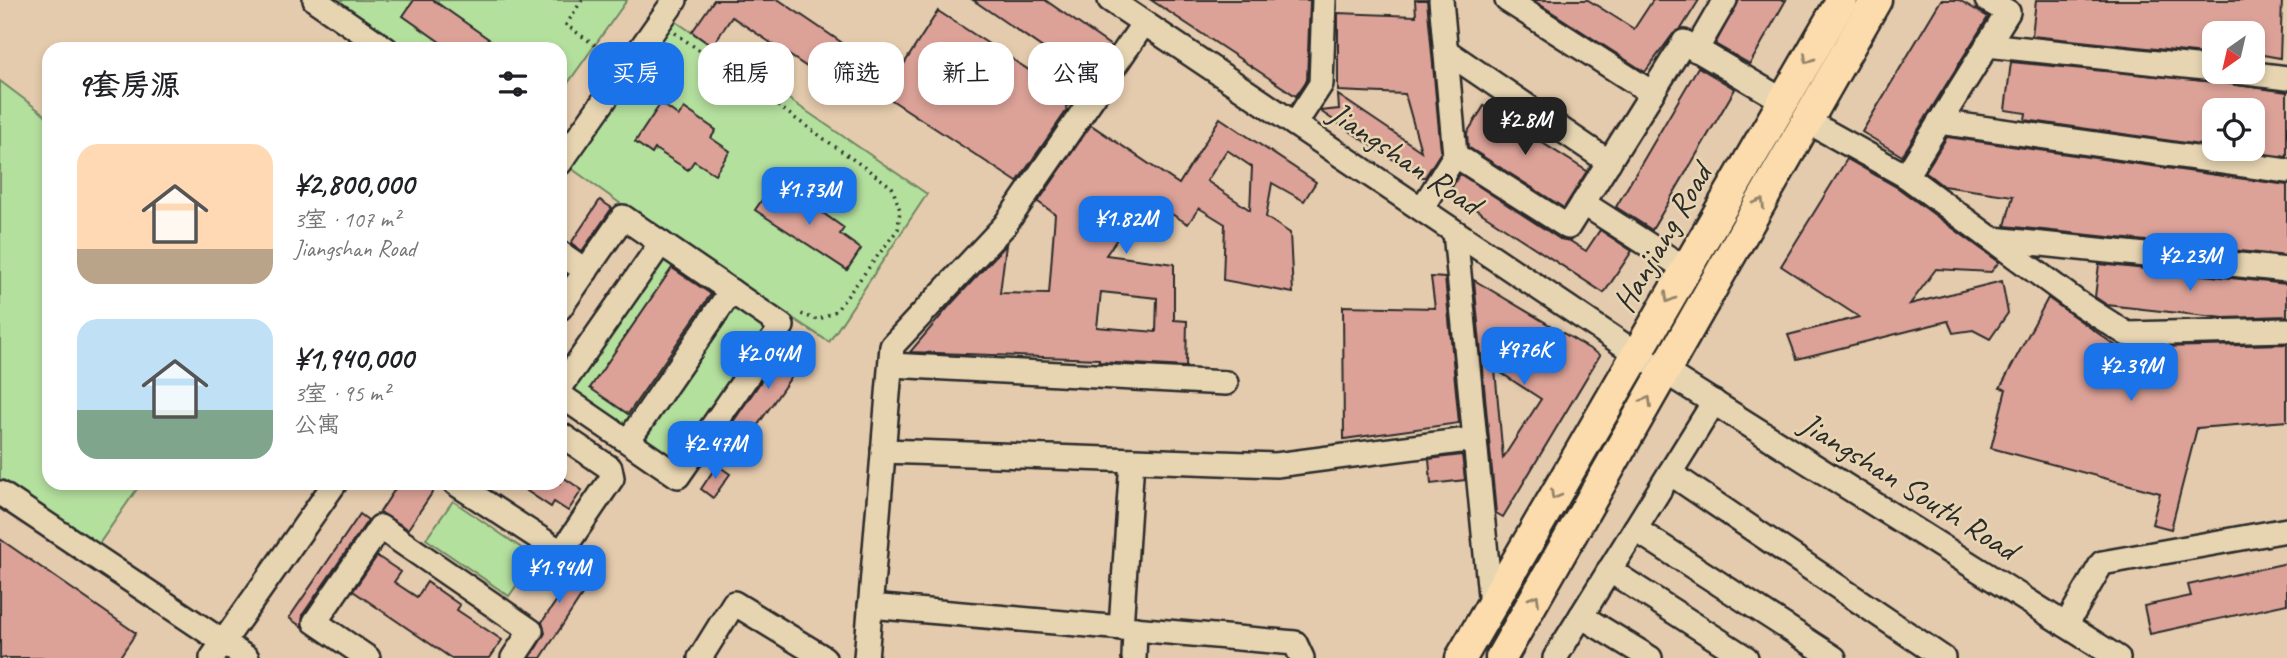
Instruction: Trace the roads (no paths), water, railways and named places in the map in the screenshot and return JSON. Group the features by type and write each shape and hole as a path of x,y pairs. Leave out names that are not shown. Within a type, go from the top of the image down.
{"main road":[{"name":"Hanjiang Road","path":"1461,658 1842,0"},
{"name":"Hanjiang Road","path":"1501,658 1875,0"}],"street":[{"path":"315,0 376,42"},
{"path":"567,151 674,0"},
{"name":"Jiangshan Road","path":"1110,0 1664,371"},
{"path":"1295,124 1321,84 1324,0"},
{"path":"1422,209 1455,155 1441,0"},
{"path":"1507,0 1652,93"},
{"path":"1696,50 1725,0"},
{"path":"1906,176 2008,12 1987,0"},
{"path":"866,658 892,346 1005,225 1144,23"},
{"path":"1455,155 1568,227 1684,42 1784,101"},
{"path":"1987,45 2202,68"},
{"path":"1446,51 1609,162"},
{"path":"2265,75 2287,78"},
{"path":"1807,121 1906,176 2077,302 2127,334 2287,330"},
{"path":"1939,122 2287,171"},
{"path":"1583,203 1686,270"},
{"path":"567,297 623,217 782,326 678,476 567,400"},
{"path":"1455,232 1491,606"},
{"path":"1992,239 2287,270"},
{"path":"567,378 661,243"},
{"path":"567,258 586,271"},
{"path":"628,441 731,291"},
{"path":"891,365 1226,383"},
{"name":"Jiangshan South Road","path":"1664,371 2118,658"},
{"path":"1555,658 1714,402"},
{"path":"466,490 556,549 564,550 612,478 610,468 567,439"},
{"path":"883,451 1276,465 1475,439"},
{"path":"1132,460 1128,628 1134,658"},
{"path":"1670,473 1943,658"},
{"path":"217,650 330,490"},
{"path":"0,493 217,650 247,658"},
{"path":"368,658 315,622 380,527 531,631 513,658"},
{"path":"1635,529 1835,658"},
{"path":"2066,625 2102,563 2287,530"},
{"path":"1609,570 1746,658"},
{"path":"700,658 734,603 794,650 824,658"},
{"path":"870,606 1295,643 1302,658"},
{"path":"1581,616 1650,658"}]}
